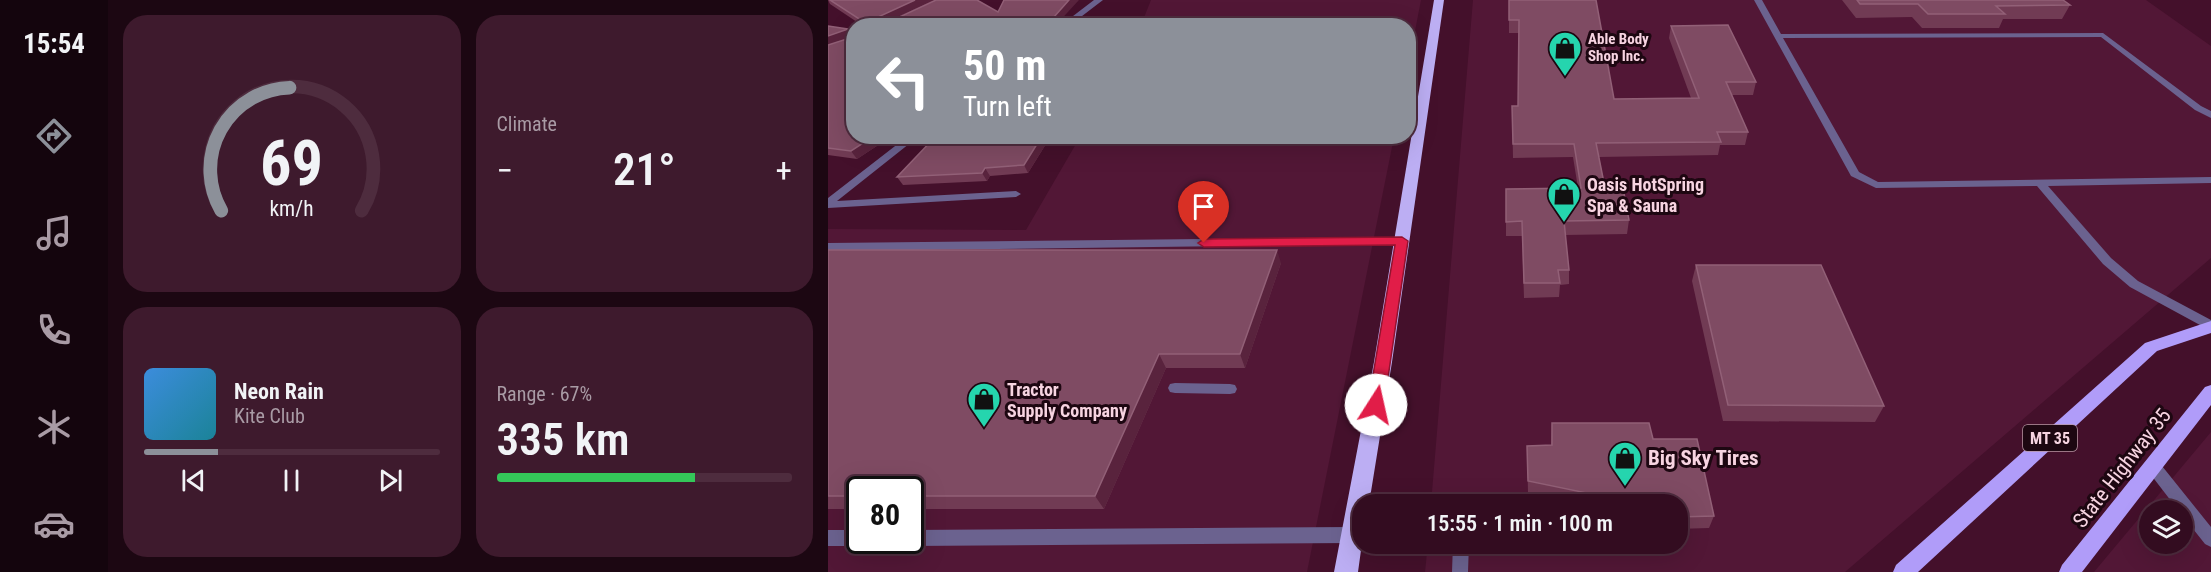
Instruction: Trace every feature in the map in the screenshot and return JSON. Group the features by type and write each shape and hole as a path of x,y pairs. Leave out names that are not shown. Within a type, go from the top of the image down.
{"highway":[{"path":"1360,494 1439,0"},
{"path":"1346,572 1352,540"}],"main road":[{"name":"MT 35","path":"1902,572 2151,347 2211,326"},
{"name":"State Highway 35","path":"2069,572 2211,392"}],"lane":[{"path":"1074,18 1098,0"},
{"path":"1758,0 1855,174 1876,185 2211,180"},
{"path":"1779,36 2103,35 2198,108 2211,115"},
{"path":"828,204 905,144"},
{"path":"2040,183 2107,261 2134,284 2211,326"},
{"path":"828,204 1016,194"},
{"path":"828,247 1402,241"},
{"path":"1175,388 1230,389"},
{"path":"2153,466 2211,539"},
{"path":"924,538 1352,535"},
{"path":"828,538 846,538"},
{"path":"1460,572 1461,554"}],"shaded area":[{"path":"1151,0 1421,0 1416,26 1416,18 1144,18"},
{"path":"1473,0 2146,0 2211,46 2211,258 1845,572 1425,572 1427,554 1688,554 1688,494 1432,494"},
{"path":"1076,144 1393,144 1307,572 828,572 828,229 1026,230"},
{"path":"2211,432 2211,572 2094,572 2139,518 2139,554 2193,554 2193,500 2154,500"}],"building":[{"path":"830,0 915,0 878,18 858,18"},
{"path":"936,0 977,0 998,12 1004,0 1069,0 1053,18 897,18"},
{"path":"1509,0 1596,0 1614,99 1699,98 1671,26 1728,25 1756,82 1726,82 1748,132 1717,132 1721,142 1596,143 1605,188 1623,188 1629,220 1564,221 1569,270 1558,270 1560,283 1524,283 1522,221 1506,222 1506,189 1581,188 1574,144 1513,144 1512,106 1518,106 1519,20 1509,20"},
{"path":"1857,0 2063,0 2070,5 1996,6 2005,14 1928,14 1918,4 1860,4"},
{"path":"828,26 846,29 846,30 828,36"},
{"path":"846,39 846,144 862,144 851,151 828,148 828,45"},
{"path":"928,144 1037,144 1024,165 985,168 982,173 897,177"},
{"name":"Tractor Supply Company","path":"828,250 1277,250 1240,354 1159,354 1095,496 924,496 924,476 846,476 846,496 828,496"},
{"path":"1696,265 1821,265 1884,406 1728,405"},
{"path":"1552,423 1649,423 1653,439 1697,439 1714,516 1688,517 1688,494 1591,494 1528,481 1527,446 1552,445"}],"place":[{"name":"Able Body Shop Inc.","path":"1565,77"},
{"name":"Oasis HotSpring Spa & Sauna","path":"1564,223"},
{"name":"Tractor Supply Company","path":"984,428"},
{"name":"Big Sky Tires","path":"1625,487"}],"route":[{"path":"1204,243 1402,241 1376,405"}]}
